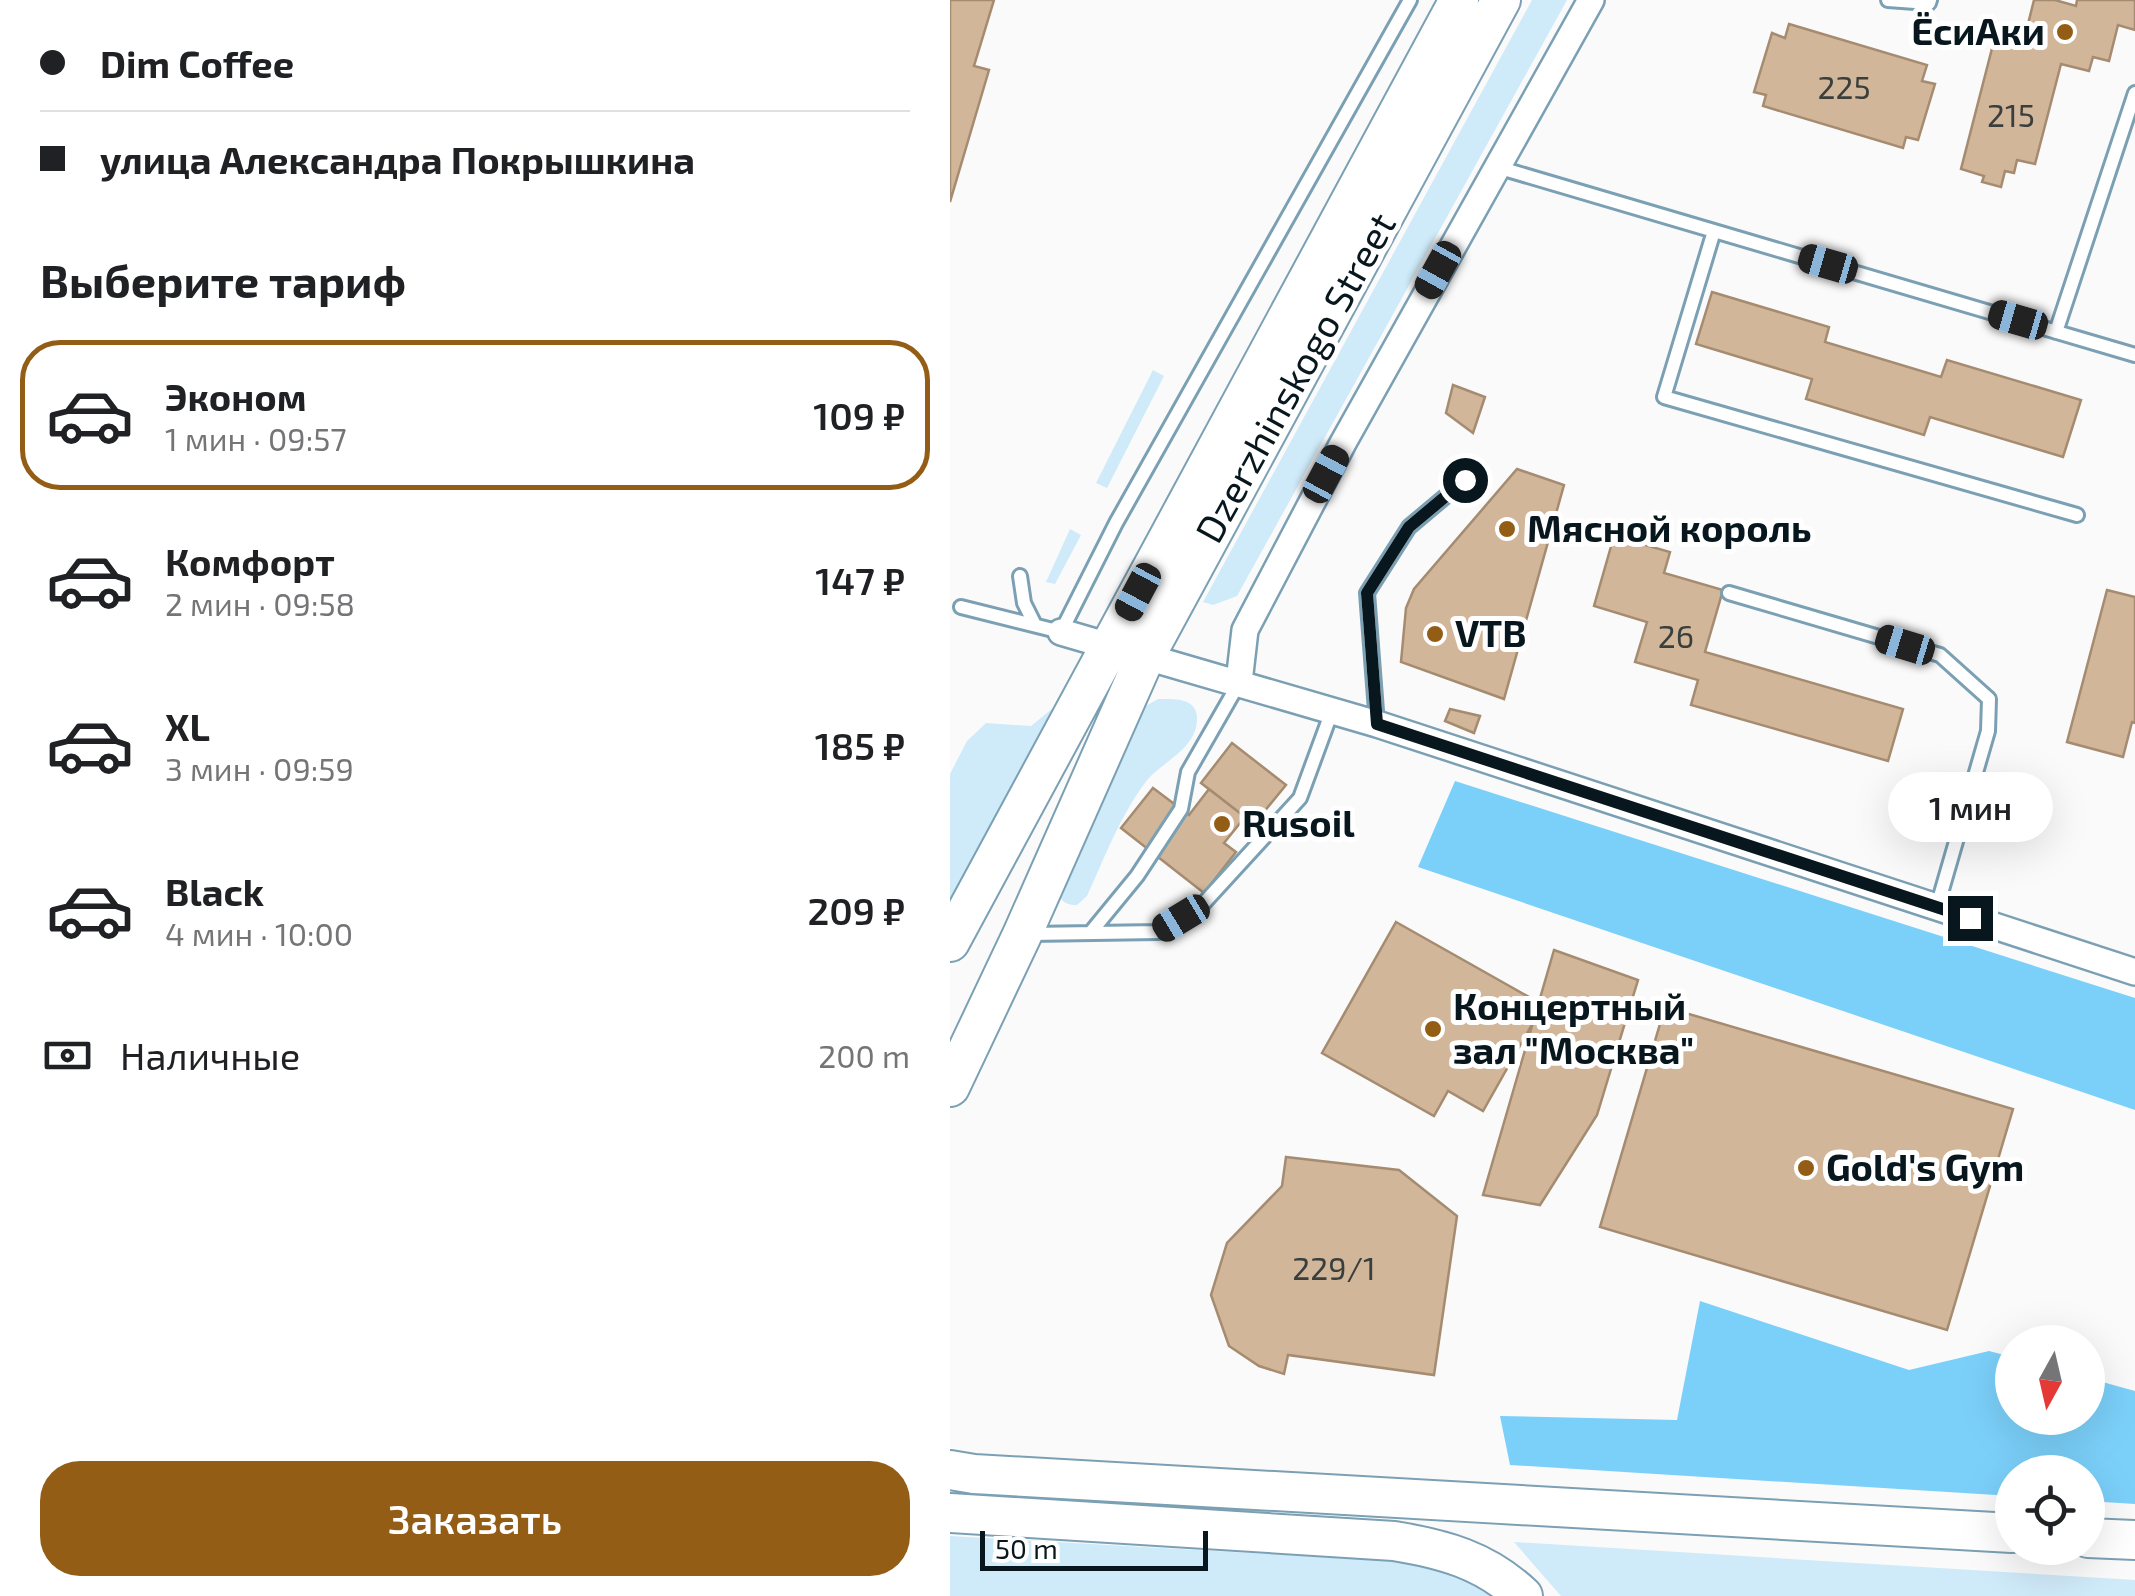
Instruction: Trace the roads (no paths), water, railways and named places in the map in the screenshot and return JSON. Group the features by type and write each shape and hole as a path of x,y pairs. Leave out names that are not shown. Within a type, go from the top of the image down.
{"main road":[{"name":"Dzerzhinskogo Street","path":"950,1087 1022,935 1128,650 1459,0"},
{"name":"Dzerzhinskogo Street","path":"950,942 1128,650 1501,0"},
{"path":"950,1470 1995,1532"},
{"path":"950,1513 1394,1541 1440,1548 1470,1559 1522,1596"},
{"path":"2105,1539 2135,1540"}],"street":[{"name":"Dzerzhinskogo Street","path":"1239,682 1245,630 1495,166 1591,0"},
{"path":"1061,632 1377,724 2135,972"}],"lane":[{"path":"961,608 1061,632 1116,524 1410,0"},
{"path":"1888,0 1930,0"},
{"path":"2056,332 2135,92"},
{"path":"1495,166 2135,355"},
{"path":"1714,231 1664,397 2078,515"},
{"path":"1377,724 1367,593 1409,527 1465,480"},
{"path":"1020,576 1024,604 1034,623"},
{"path":"1730,593 1940,655 1989,699 1988,731 1937,907"},
{"path":"1092,932 1137,876 1181,809 1188,772 1239,682"},
{"path":"1022,935 1158,932 1204,904 1300,798 1332,710"}],"place":[{"name":"ЁсиАки","path":"2065,32"},
{"name":"Мясной король","path":"1507,529"},
{"name":"VTB","path":"1435,634"},
{"name":"Rusoil","path":"1222,824"},
{"name":"Концертный зал \"Москва\"","path":"1433,1029"},
{"name":"Gold's Gym","path":"1806,1168"}]}
